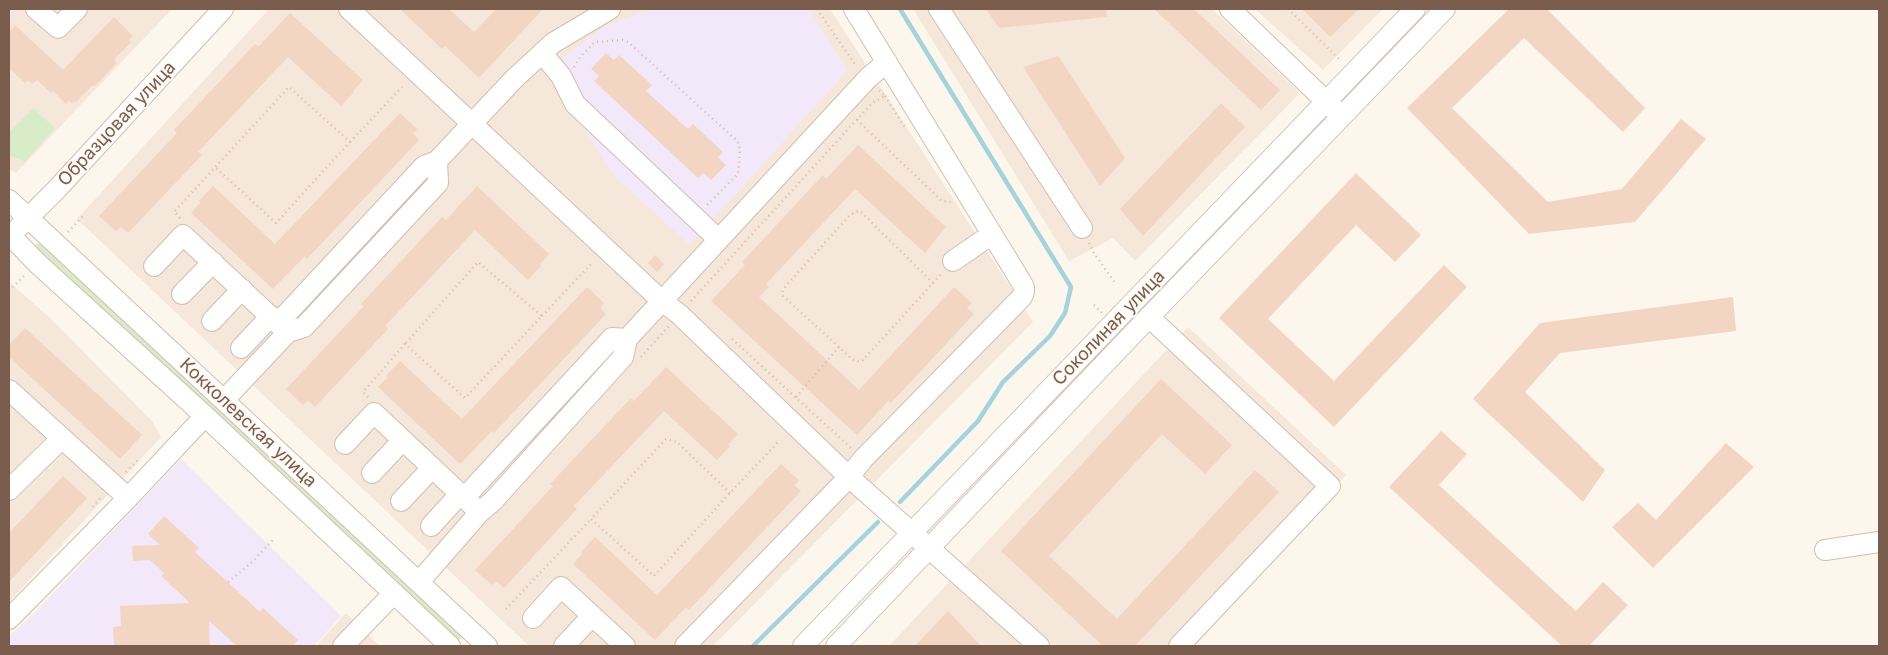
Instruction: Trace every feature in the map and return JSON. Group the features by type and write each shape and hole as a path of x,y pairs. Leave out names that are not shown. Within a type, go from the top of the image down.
{"street":[{"path":"36,9 58,28 77,9"},
{"name":"Образцовая улица","path":"9,235 56,190 223,9"},
{"path":"349,9 678,314 849,478 1039,646"},
{"path":"154,266 183,235 279,324 304,327 438,183 437,160 514,79 553,43 610,9"},
{"path":"685,646 849,478 863,459 1022,297 1024,287 854,9"},
{"path":"939,9 1082,228"},
{"path":"1230,9 1341,116"},
{"name":"Соколиная улица","path":"803,646 1415,9"},
{"name":"Соколиная улица","path":"836,646 1148,317 1445,9"},
{"path":"542,53 561,76 575,104 718,239"},
{"path":"418,582 480,512 493,501 623,358 628,339 718,239 868,78 887,62"},
{"name":"Кокколевская улица","path":"9,200 418,582 478,643"},
{"path":"953,261 992,234"},
{"name":"Кокколевская улица","path":"9,235 450,646"},
{"path":"182,294 212,262"},
{"path":"212,321 242,289"},
{"path":"1148,317 1330,486 1178,646"},
{"path":"241,348 279,324"},
{"path":"224,400 279,324"},
{"path":"431,526 462,496 612,338 628,339"},
{"path":"9,390 62,438 114,491"},
{"path":"345,444 374,413 480,512"},
{"path":"11,612 114,491 205,416"},
{"path":"9,490 62,438"},
{"path":"372,473 402,440"},
{"path":"401,501 432,468"},
{"path":"1824,550 1879,542"},
{"path":"533,618 562,587 622,645"},
{"path":"342,646 394,593"},
{"path":"564,646 592,616"}],"path":[{"path":"1288,9 1342,62"},
{"path":"561,76 572,69 580,57 595,42 623,40 628,42 736,139 740,150 738,174 696,217"},
{"path":"181,219 174,212 289,87 350,142"},
{"path":"215,167 276,223 402,87"},
{"path":"857,120 942,201 952,202"},
{"path":"933,283 860,211 855,212 784,288 782,293 852,359 858,362 862,361 933,283 953,261"},
{"path":"66,233 84,215"},
{"path":"1082,228 1094,253 1115,283"},
{"path":"370,399 363,392 478,262 542,316"},
{"path":"404,344 466,398 592,263"},
{"path":"9,291 26,274"},
{"path":"1094,306 1105,316"},
{"path":"726,333 863,459"},
{"path":"796,397 839,347"},
{"path":"506,609 666,439 677,442 730,493"},
{"path":"591,519 654,576 780,440"},
{"path":"90,510 104,495 114,491 141,457"},
{"path":"228,582 250,564 274,539"}],"shaded area":[{"path":"9,9 172,9 16,173 9,170"},
{"path":"269,9 830,9 1033,322 713,646 529,646 77,219"},
{"path":"652,9 809,9 847,71 690,245 614,176 547,70 605,26"},
{"path":"913,9 1212,9 1300,93 1135,261 1113,238 1069,261"},
{"path":"1255,9 1383,9 1323,70"},
{"path":"9,282 49,317 152,421 161,437 9,602"},
{"path":"1188,327 1346,475 1189,646 889,646"},
{"path":"181,459 341,616 314,646 9,646 9,636 32,616"},
{"path":"346,613 380,646 316,646"}],"green space":[{"path":"33,108 55,128 25,162 9,155 9,132"},
{"path":"42,242 463,636 456,643 37,251 35,245"}],"building":[{"path":"400,9 449,9 474,32 496,9 543,9 479,78 445,46 442,49"},
{"path":"986,9 1106,9 1107,17 999,28"},
{"path":"1154,9 1194,9 1280,90 1261,110"},
{"path":"1302,9 1359,9 1330,37"},
{"path":"1509,9 1547,9 1645,108 1623,132 1524,38 1452,108 1548,202 1622,189 1681,119 1706,139 1635,222 1529,234 1407,108"},
{"path":"290,13 363,80 354,92 341,106 288,57 198,152 202,155 128,233 121,227 116,231 99,216 177,133 174,130 255,44 259,46"},
{"path":"114,17 133,36 129,40 131,42 114,60 117,63 95,86 93,85 72,104 69,100 66,104 53,91 51,93 37,80 32,84 28,80 25,83 9,68 9,33 15,25 63,70"},
{"path":"606,53 614,60 619,55 652,85 646,91 688,129 693,124 723,152 718,157 726,165 711,180 703,173 698,178 594,81 599,76 591,69"},
{"path":"1058,56 1125,158 1100,186 1023,67"},
{"path":"1221,103 1245,127 1143,236 1120,209"},
{"path":"400,113 417,129 413,134 419,140 307,259 305,256 273,289 191,213 213,186 275,244"},
{"path":"858,145 946,227 925,253 855,189 766,284 769,287 759,297 859,390 954,287 972,303 967,308 974,314 891,403 888,401 857,435 711,301 745,265 742,262 823,175 826,179"},
{"path":"1356,173 1421,235 1395,262 1356,225 1268,319 1334,381 1444,265 1467,287 1334,427 1219,318"},
{"path":"477,186 549,254 540,264 541,266 528,280 475,230 385,326 388,329 315,407 308,400 303,405 286,389 364,306 361,304 442,217 446,220"},
{"path":"655,255 664,264 657,272 648,263"},
{"path":"587,287 604,303 600,308 606,314 494,433 492,431 460,464 378,387 400,361 462,419"},
{"path":"1733,297 1736,331 1560,353 1525,392 1605,470 1583,502 1473,399 1540,323"},
{"path":"25,328 142,435 120,459 9,357 9,345"},
{"path":"666,367 738,434 728,445 730,446 717,460 664,411 574,506 577,509 504,588 496,581 492,585 475,570 553,486 550,484 631,398 634,401"},
{"path":"1161,379 1232,445 1205,474 1162,434 1049,556 1117,619 1255,470 1279,492 1135,646 1103,646 1001,551"},
{"path":"1441,431 1467,454 1439,485 1576,611 1603,582 1628,605 1589,646 1562,646 1389,487"},
{"path":"1726,443 1754,467 1653,568 1612,527 1638,503 1656,520"},
{"path":"781,464 799,480 794,485 801,491 689,610 686,607 655,640 573,564 595,537 657,595"},
{"path":"63,476 87,498 9,582 9,533"},
{"path":"164,516 199,548 195,552 260,612 263,608 298,640 292,646 237,646 209,621 210,646 114,646 113,627 121,626 120,606 190,603 161,576 164,573 150,560 133,561 132,546 160,545 148,534"},
{"path":"948,611 981,646 915,646"}],"waterway":[{"path":"900,9 1071,287 1065,313 1050,336 1003,382 978,421 900,502"},
{"path":"753,646 878,522"}]}
